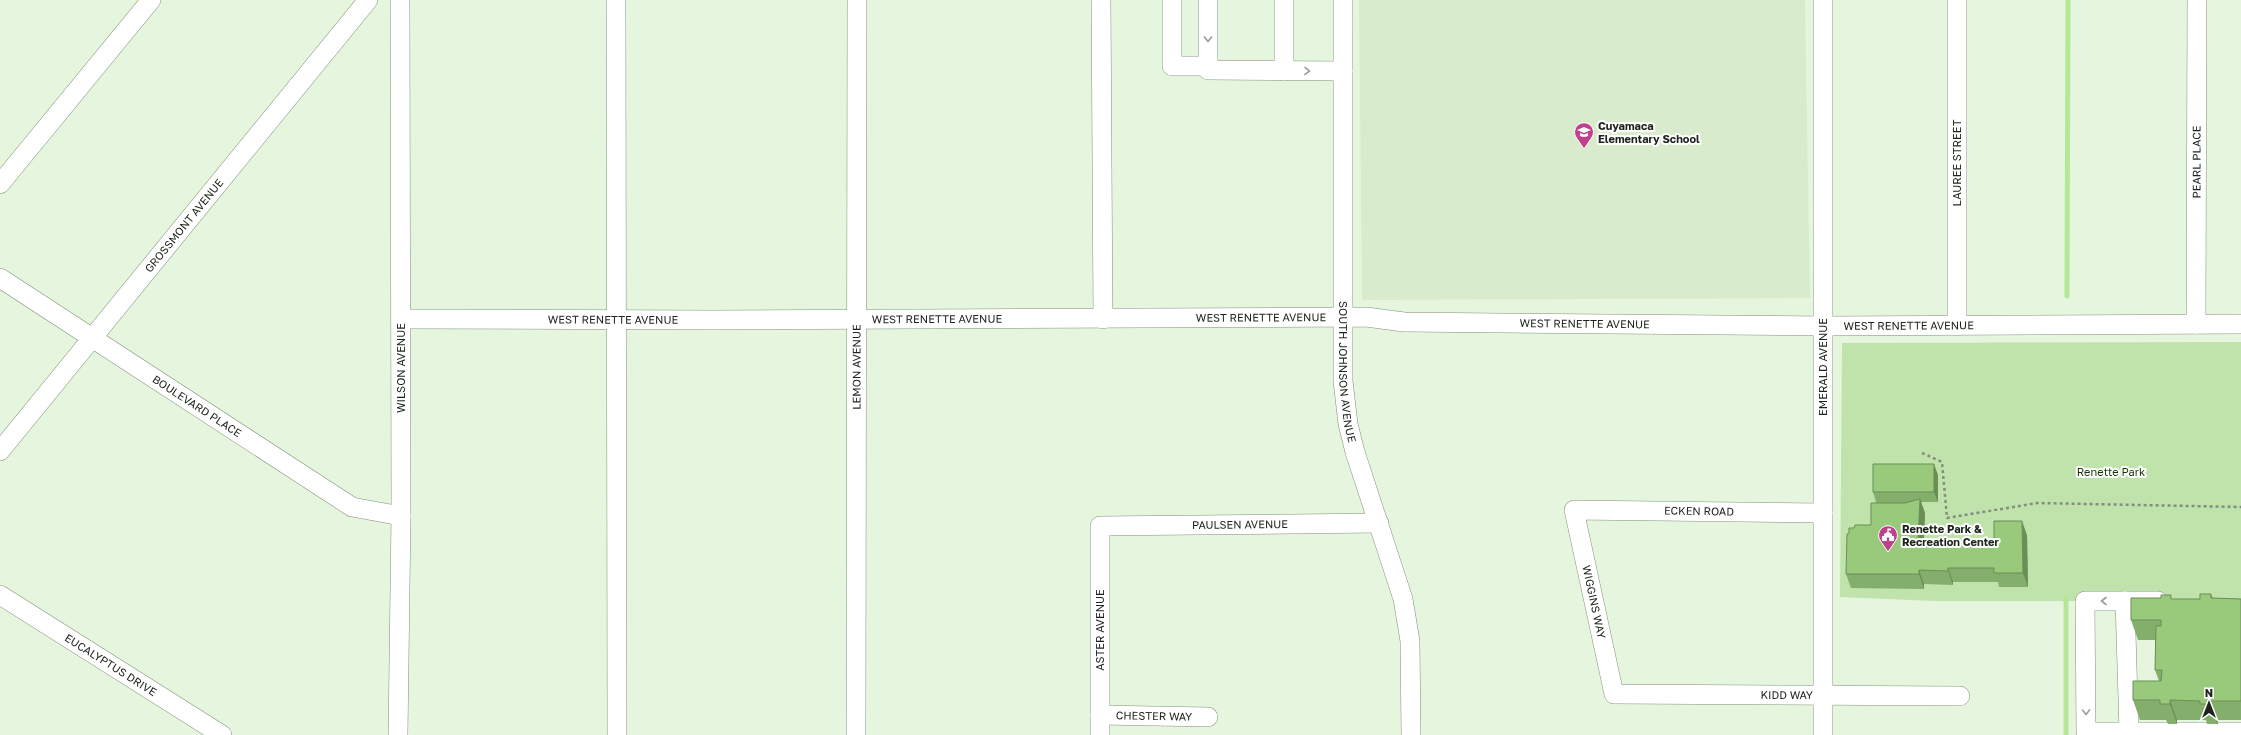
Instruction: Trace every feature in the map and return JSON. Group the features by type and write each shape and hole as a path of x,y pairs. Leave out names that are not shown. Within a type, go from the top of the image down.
{"street":[{"path":"0,184 151,0"},
{"name":"GROSSMONT AVENUE","path":"0,451 368,0"},
{"name":"WILSON AVENUE","path":"398,735 401,516 400,0"},
{"path":"616,0 617,735"},
{"name":"LEMON AVENUE","path":"856,735 858,0"},
{"path":"1101,0 1103,319"},
{"path":"1172,0 1172,66 1208,66"},
{"path":"1208,0 1208,70 1343,71"},
{"path":"1284,0 1284,70"},
{"name":"SOUTH JOHNSON AVENUE","path":"1343,0 1343,381 1348,424 1404,599 1410,641 1411,735"},
{"name":"EMERALD AVENUE","path":"1823,0 1823,735"},
{"name":"LAUREE STREET","path":"1956,0 1956,326"},
{"name":"PEARL PLACE","path":"2196,324 2197,0"},
{"name":"BOULEVARD PLACE","path":"0,278 352,507 401,516"},
{"name":"WEST RENETTE AVENUE","path":"401,319 1103,319 1366,317 1404,322 1823,326 2241,324"},
{"name":"ECKEN ROAD","path":"1574,510 1823,513"},
{"name":"WIGGINS WAY","path":"1574,510 1614,694"},
{"name":"PAULSEN AVENUE","path":"1100,526 1379,523"},
{"name":"ASTER AVENUE","path":"1100,526 1100,735"},
{"name":"EUCALYPTUS DRIVE","path":"0,595 222,735"},
{"path":"2179,601 2085,601 2086,732 2241,732"},
{"path":"2125,601 2128,732"},
{"name":"KIDD WAY","path":"1614,694 1960,696"},
{"name":"CHESTER WAY","path":"1100,714 1208,717"}],"path":[{"path":"1922,453 1942,462 1947,518 2037,503 2241,507"}],"shaded area":[{"name":"Cuyamaca Elementary School","path":"1359,0 1805,0 1810,298 1362,300"}],"green space":[{"name":"Renette Park","path":"2241,342 2241,601 1934,601 1840,597 1842,343"}],"building":[{"path":"1873,464 1934,464 1934,492 1873,492"},
{"name":"Renette Park & Recreation Center","path":"1920,499 1918,541 1994,541 1994,521 2022,521 2023,573 1994,573 1994,568 1948,568 1948,571 1919,570 1919,574 1846,574 1847,534 1849,533 1849,528 1854,528 1855,525 1871,525 1871,503 1905,503"},
{"path":"2200,594 2211,594 2211,598 2241,599 2241,701 2210,701 2210,704 2200,704 2200,701 2170,700 2170,704 2160,704 2160,700 2133,700 2133,681 2161,681 2162,670 2155,670 2156,626 2161,626 2161,620 2131,620 2131,598 2161,598 2161,595 2171,595 2171,599 2200,599"}],"waterway":[{"path":"2067,296 2068,0"},
{"path":"2066,598 2066,735"}],"place":[{"name":"Cuyamaca Elementary School","path":"1584,149"},
{"name":"Renette Park & Recreation Center","path":"1888,552"}]}
